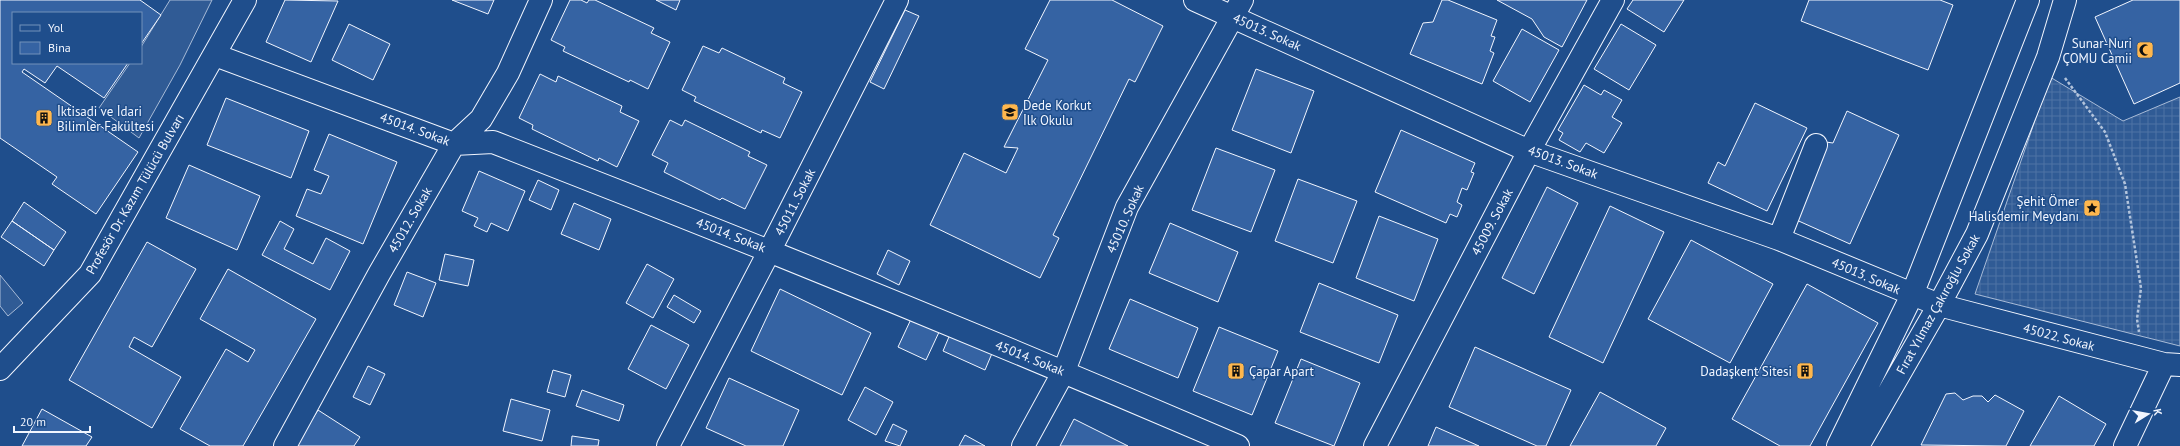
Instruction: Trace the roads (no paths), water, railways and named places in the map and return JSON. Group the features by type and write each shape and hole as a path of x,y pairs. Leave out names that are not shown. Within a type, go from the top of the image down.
{"street":[{"name":"Profesör Dr. Kazım Tülücü Bulvarı","path":"0,369 90,274 245,0"},
{"name":"45012. Sokak","path":"285,446 379,274 454,144 481,119 508,73 541,0"},
{"name":"45011. Sokak","path":"668,446 770,250 897,0"},
{"name":"45013. Sokak","path":"1195,0 1237,8 1529,151 1779,239 1939,305"},
{"name":"45009. Sokak","path":"1375,446 1529,151 1613,0"},
{"name":"Fırat Yılmaz Çakıroğlu Sokak","path":"1838,446 1912,295 2028,0"},
{"name":"Fırat Yılmaz Çakıroğlu Sokak","path":"1858,446 1939,305 1977,234 2048,57 2065,0"},
{"name":"45010. Sokak","path":"1023,446 1064,371 1127,207 1237,8"},
{"name":"45014. Sokak","path":"215,55 454,144 493,142 770,250 1064,371 1238,446"},
{"path":"1779,239 1816,145"},
{"name":"45022. Sokak","path":"1939,305 2172,365"},
{"path":"2125,446 2172,365"}],"place":[{"name":"Sunar-Nuri ÇOMU Camii","path":"2145,50"},
{"name":"Dede Korkut İlk Okulu","path":"1010,112"},
{"name":"İktisadi ve İdari Bilimler Fakültesi","path":"44,118"},
{"name":"Şehit Ömer Halisdemir Meydanı","path":"2092,208"},
{"name":"Çapar Apart","path":"1236,371"},
{"name":"Dadaşkent Sitesi","path":"1805,371"}]}
